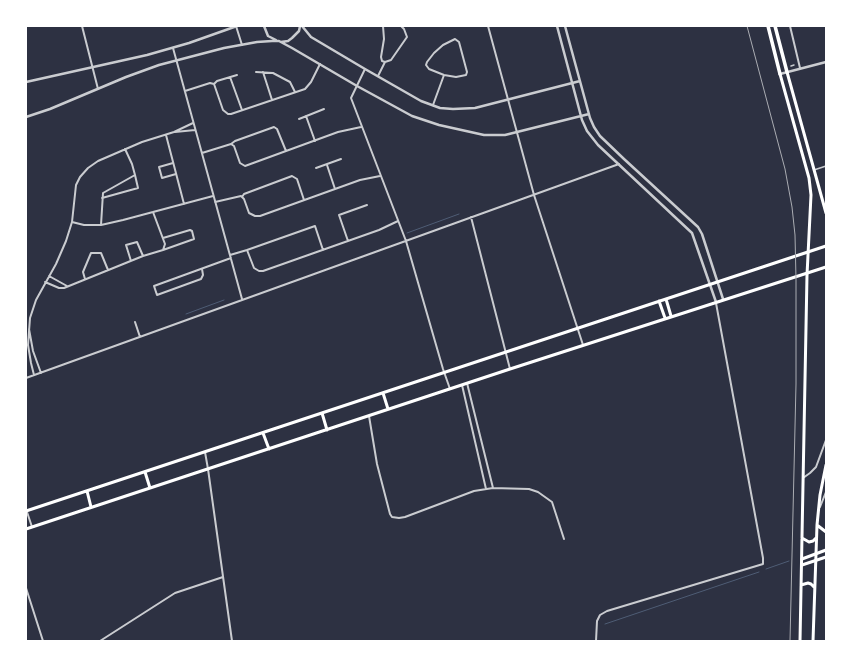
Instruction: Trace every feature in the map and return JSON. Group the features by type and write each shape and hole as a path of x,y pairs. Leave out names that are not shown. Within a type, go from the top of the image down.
{"highway":[{"path":"768,26 780,74"},
{"path":"775,26 787,72"}],"main road":[{"path":"787,72 826,213"},
{"path":"780,74 810,184 811,201 808,272 800,641"},
{"path":"26,510 145,472 826,246"},
{"path":"26,529 671,316 826,267"},
{"path":"666,299 671,316"},
{"path":"659,302 665,318"},
{"path":"384,393 388,409"},
{"path":"322,413 327,430"},
{"path":"263,433 269,449"},
{"path":"813,641 816,537 821,489 826,465"},
{"path":"145,472 150,488"},
{"path":"87,491 92,507"},
{"path":"817,525 826,532"},
{"path":"802,538 805,541 811,542 816,537"},
{"path":"802,559 826,550"},
{"path":"802,565 826,557"},
{"path":"801,585 810,583 815,589"}],"street":[{"path":"82,26 98,89"},
{"path":"26,82 129,60 173,48 236,26 242,44"},
{"path":"264,26 268,36 412,116 428,122 489,135 505,135 589,114"},
{"path":"26,117 50,109 126,77 176,60 242,44 278,41 283,42 292,38 299,31 301,26 311,37 365,69 421,101 440,108 463,109 508,100 580,81"},
{"path":"383,26 384,39 381,57 382,61 385,62"},
{"path":"378,76 385,62 391,60 407,37 401,26"},
{"path":"488,26 534,195 583,345"},
{"path":"557,26 581,117 587,131 594,141 692,233 716,302 763,558 763,564 759,566 607,611 600,615 596,625 596,641"},
{"path":"565,26 589,114 594,127 600,136 698,227 702,234 723,299"},
{"path":"790,26 800,68"},
{"path":"454,39 459,42 467,73 463,77 444,75 426,65 434,53 443,45 454,39"},
{"path":"173,48 242,299"},
{"path":"780,74 826,62"},
{"path":"214,84 224,113 232,114 305,89 320,64"},
{"path":"365,69 351,98 406,241 450,389"},
{"path":"256,72 273,73 290,82 295,92"},
{"path":"263,72 272,100"},
{"path":"184,91 210,83 214,84 217,81 237,75"},
{"path":"433,105 444,75"},
{"path":"230,77 242,110"},
{"path":"299,119 324,109"},
{"path":"306,116 315,141"},
{"path":"34,375 29,351 29,326 34,304 56,264 72,222 76,185 82,174 95,163 125,149 174,132 193,123"},
{"path":"202,153 231,144 235,141 274,127 277,130 286,151"},
{"path":"231,144 234,146 240,163 243,166 338,132 361,127"},
{"path":"174,132 195,130"},
{"path":"166,135 184,204"},
{"path":"102,198 138,188 132,164 125,149"},
{"path":"316,168 341,159"},
{"path":"173,163 159,167 162,178 176,174"},
{"path":"26,378 619,164"},
{"path":"327,165 335,189"},
{"path":"814,170 826,166"},
{"path":"101,225 102,198 105,191 135,175"},
{"path":"215,202 239,196 242,197 244,194 292,176 296,179 304,200"},
{"path":"242,197 249,213 257,216 360,180 380,176"},
{"path":"72,222 101,225 214,196"},
{"path":"348,241 339,215 367,206"},
{"path":"153,212 165,244 163,250"},
{"path":"471,218 510,369"},
{"path":"247,250 254,268 261,272 379,230 398,221"},
{"path":"202,269 203,275 201,279 157,295 154,286 202,269 247,250 315,226 323,250"},
{"path":"45,282 59,288 68,286 131,260 194,239 192,231 190,230 163,238"},
{"path":"131,260 126,244 137,242 142,256"},
{"path":"85,279 83,272 91,253 101,253 108,270"},
{"path":"49,276 68,286"},
{"path":"135,322 140,337"},
{"path":"29,326 33,351 40,373"},
{"path":"467,384 493,488"},
{"path":"462,385 486,489"},
{"path":"370,416 377,464 390,514 395,518 404,517 474,491 493,488 529,490 538,492 552,502 564,539"},
{"path":"803,478 816,467 826,440"},
{"path":"204,452 208,469 232,641"},
{"path":"818,513 826,492"},
{"path":"26,510 32,527"},
{"path":"100,641 175,593 222,577"},
{"path":"26,588 43,641"}],"waterway":[{"path":"407,233 459,214"},
{"path":"186,314 224,300"},
{"path":"766,569 789,561"},
{"path":"605,624 759,572"}],"railway":[{"path":"747,26 785,169 792,207 795,235 796,384 790,641"}]}
